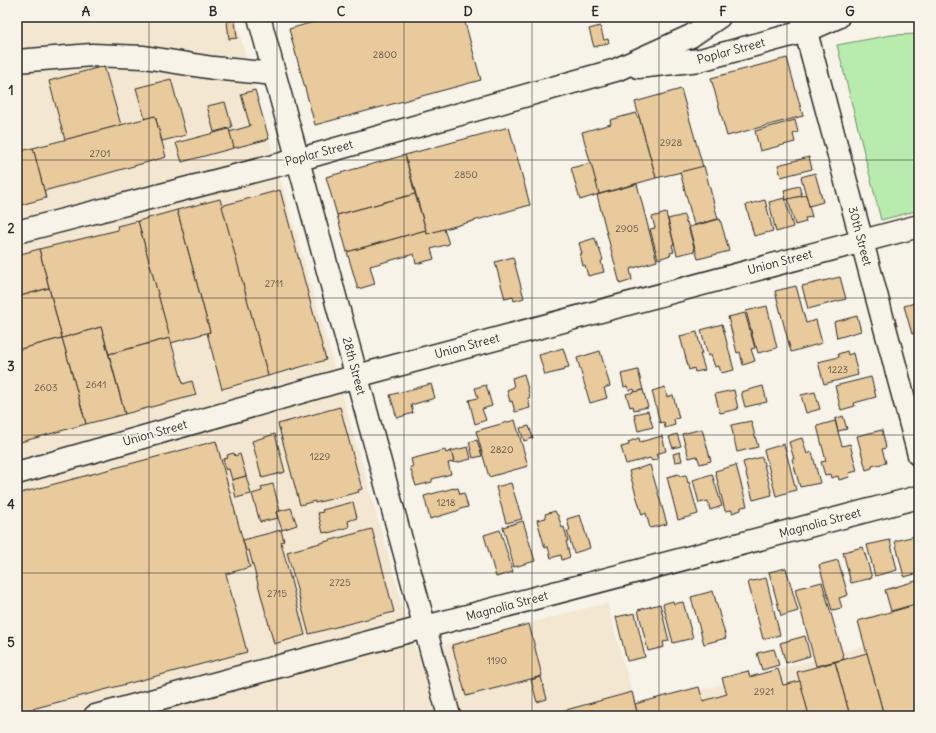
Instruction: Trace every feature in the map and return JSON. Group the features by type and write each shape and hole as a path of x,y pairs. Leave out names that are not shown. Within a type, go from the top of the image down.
{"street":[{"name":"28th Street","path":"259,17 296,160 357,376 448,716"},
{"name":"Poplar Street","path":"17,232 296,160 620,69 691,36 719,17"},
{"name":"Poplar Street","path":"620,69 700,60 804,24 838,17"},
{"name":"30th Street","path":"804,24 919,455"},
{"path":"17,61 92,55 144,57 213,68 274,74"},
{"name":"Union Street","path":"17,473 357,376 861,240 919,226"},
{"name":"Magnolia Street","path":"95,716 425,627 919,497"}],"shaded area":[{"path":"17,17 235,17 416,652 607,603 637,707 865,646 856,619 919,603 919,716 17,716"}],"green space":[{"path":"919,34 919,210 881,220 837,45 891,35"}],"building":[{"path":"331,17 464,19 481,80 315,125 289,29"},
{"path":"235,20 237,38 229,39 227,21"},
{"path":"600,26 604,40 608,39 609,43 594,47 589,29"},
{"path":"787,58 803,116 727,136 711,78"},
{"path":"104,66 121,125 65,140 49,81"},
{"path":"171,79 186,135 162,141 155,116 145,119 136,88"},
{"path":"681,89 703,167 656,178 635,102"},
{"path":"255,90 269,139 234,148 229,132 250,126 241,94"},
{"path":"225,102 232,127 214,132 207,106"},
{"path":"636,113 637,117 639,117 656,178 599,194 582,132 611,124 610,120"},
{"path":"155,116 166,157 44,191 33,148"},
{"path":"795,120 798,132 793,134 795,142 760,151 755,131"},
{"path":"509,127 530,205 427,234 405,155"},
{"path":"229,129 234,148 182,162 176,143"},
{"path":"33,148 46,198 17,206 17,152"},
{"path":"405,155 415,194 337,215 326,177"},
{"path":"809,157 812,169 781,177 778,165"},
{"path":"591,163 599,194 580,200 571,168"},
{"path":"704,166 718,219 694,225 680,172"},
{"path":"815,173 823,202 809,206 801,177"},
{"path":"637,184 657,261 630,269 632,280 620,284 597,195"},
{"path":"799,186 802,196 786,200 784,190"},
{"path":"280,190 326,360 268,376 221,206"},
{"path":"415,194 426,230 347,252 337,215"},
{"path":"806,195 812,217 805,218 806,222 795,225 788,199"},
{"path":"785,198 793,227 776,232 769,202"},
{"path":"220,199 268,376 222,389 207,333 210,332 177,210"},
{"path":"765,200 773,231 754,236 746,205"},
{"path":"177,210 210,332 171,343 138,221"},
{"path":"666,213 674,244 672,245 674,252 670,253 671,255 658,259 650,229 655,228 652,217"},
{"path":"684,215 695,251 677,255 668,219"},
{"path":"720,219 729,251 698,259 689,227"},
{"path":"138,221 170,338 109,354 101,327 62,338 39,249 118,230 117,226"},
{"path":"444,229 449,244 431,249 434,259 416,264 414,254 370,266 375,284 358,289 347,252 426,230 427,234"},
{"path":"595,238 603,260 601,261 604,272 588,276 585,265 583,266 579,243"},
{"path":"39,249 49,288 17,297 17,255"},
{"path":"513,257 524,298 514,301 513,297 505,299 495,262"},
{"path":"840,277 846,299 808,309 802,286"},
{"path":"796,286 806,323 816,320 822,343 791,352 775,291"},
{"path":"49,288 62,338 17,350 17,297"},
{"path":"919,302 919,332 912,334 904,306"},
{"path":"767,306 777,348 758,353 746,311"},
{"path":"745,313 755,348 751,349 755,361 743,365 740,352 737,353 728,317"},
{"path":"857,316 861,331 837,338 834,322"},
{"path":"722,324 734,370 721,373 719,366 715,367 711,355 708,356 701,330"},
{"path":"101,327 125,414 86,424 62,338"},
{"path":"697,332 702,354 700,354 705,370 695,372 694,368 689,370 680,336"},
{"path":"62,338 86,424 17,443 17,350"},
{"path":"170,338 183,384 192,381 196,395 125,414 109,354"},
{"path":"563,348 569,367 564,368 565,370 545,375 539,355"},
{"path":"600,351 610,386 604,388 607,398 590,403 577,358"},
{"path":"847,351 848,355 853,353 858,375 824,384 818,362 839,357 838,354"},
{"path":"638,370 643,390 635,392 634,389 629,391 627,386 624,387 621,374"},
{"path":"524,374 530,397 528,398 530,408 515,412 512,401 510,402 507,390 514,387 512,378"},
{"path":"871,377 876,397 854,403 855,406 841,410 835,386"},
{"path":"431,384 435,398 411,405 413,413 397,418 390,395"},
{"path":"486,385 492,406 482,409 486,420 475,424 469,400 478,398 475,388"},
{"path":"763,386 767,402 745,407 741,392"},
{"path":"665,387 667,397 673,395 679,418 674,419 675,425 665,428 664,422 660,423 652,391"},
{"path":"643,390 648,407 634,410 633,406 630,407 626,394"},
{"path":"734,390 738,409 720,413 715,394"},
{"path":"815,392 820,409 806,413 801,395"},
{"path":"340,407 362,489 358,490 359,492 315,503 315,501 300,505 278,424"},
{"path":"648,411 653,427 638,431 634,414"},
{"path":"843,416 847,429 838,431 835,419"},
{"path":"515,420 528,466 489,477 476,431"},
{"path":"751,421 758,447 737,452 731,425"},
{"path":"835,421 842,446 850,444 857,471 849,473 850,477 839,480 838,476 831,478 830,474 825,475 821,462 826,461 817,426"},
{"path":"529,426 533,438 524,441 520,428"},
{"path":"702,429 711,461 700,464 697,456 689,458 682,434"},
{"path":"882,430 886,448 882,449 886,463 872,466 872,468 866,470 857,436"},
{"path":"275,434 285,472 262,478 252,441"},
{"path":"677,434 681,446 673,448 669,437"},
{"path":"662,436 666,451 656,454 658,459 652,461 650,458 626,464 621,447 629,445 628,442 639,438 640,442"},
{"path":"802,438 807,454 812,452 820,483 800,487 789,442"},
{"path":"477,440 482,456 473,458 469,442"},
{"path":"216,441 250,567 226,574 247,652 17,713 17,494"},
{"path":"784,444 796,490 776,496 764,450"},
{"path":"468,447 471,459 455,463 451,451"},
{"path":"445,450 446,453 451,451 454,462 448,463 451,474 432,479 432,482 416,486 410,467 413,467 411,459"},
{"path":"680,452 682,461 675,462 673,454"},
{"path":"234,453 235,456 240,454 246,476 232,480 229,469 226,470 223,459 228,458 227,455"},
{"path":"762,457 772,495 753,500 743,462"},
{"path":"650,465 667,524 650,528 646,513 642,515 629,471"},
{"path":"736,465 747,506 741,507 741,510 732,513 732,510 725,511 715,471"},
{"path":"678,474 680,476 686,475 698,514 678,520 667,477"},
{"path":"712,474 722,506 710,510 708,501 699,503 693,480"},
{"path":"246,476 251,494 236,498 232,480"},
{"path":"511,483 522,519 506,523 496,487"},
{"path":"273,484 280,511 276,512 278,518 260,522 252,494 262,491 261,487"},
{"path":"458,488 460,494 464,493 468,507 430,519 424,496"},
{"path":"353,502 357,518 348,521 349,527 323,533 318,513 323,512 322,510"},
{"path":"291,508 297,525 282,530 276,512"},
{"path":"555,511 558,515 562,528 564,527 568,541 566,541 570,557 562,560 561,555 551,558 548,547 545,548 537,520 546,518 545,514"},
{"path":"580,515 590,548 574,553 567,531 570,531 567,519"},
{"path":"523,521 535,561 514,567 503,527"},
{"path":"372,529 394,612 309,634 287,552"},
{"path":"281,530 284,541 281,542 305,635 274,644 249,550 246,551 243,540"},
{"path":"500,530 513,572 496,577 484,535"},
{"path":"915,536 919,553 919,573 904,577 895,541"},
{"path":"890,540 897,570 875,576 867,545"},
{"path":"863,547 872,578 851,583 843,552"},
{"path":"838,560 848,595 839,598 842,608 832,610 819,565"},
{"path":"786,568 798,611 781,616 769,572"},
{"path":"766,578 780,635 763,639 748,582"},
{"path":"919,580 919,603 891,611 885,590"},
{"path":"822,582 844,659 816,666 795,589"},
{"path":"713,591 726,638 704,644 691,597"},
{"path":"673,601 674,604 683,602 693,638 673,643 663,604"},
{"path":"660,604 669,641 663,642 664,647 648,651 638,610"},
{"path":"919,604 919,716 884,716 858,621"},
{"path":"635,613 645,657 627,661 616,617"},
{"path":"529,624 542,676 466,696 452,645"},
{"path":"805,636 810,656 786,663 780,643"},
{"path":"774,649 779,665 762,670 757,653"},
{"path":"867,653 884,716 850,716 835,662"},
{"path":"835,662 850,716 809,716 797,672"},
{"path":"778,669 783,685 800,681 809,716 638,716 635,704 699,687 703,701 727,694 722,678 748,671 750,677"},
{"path":"541,677 547,699 537,702 531,680"},
{"path":"632,692 638,716 556,716 555,713"},
{"path":"204,713 204,716 191,716"}]}
